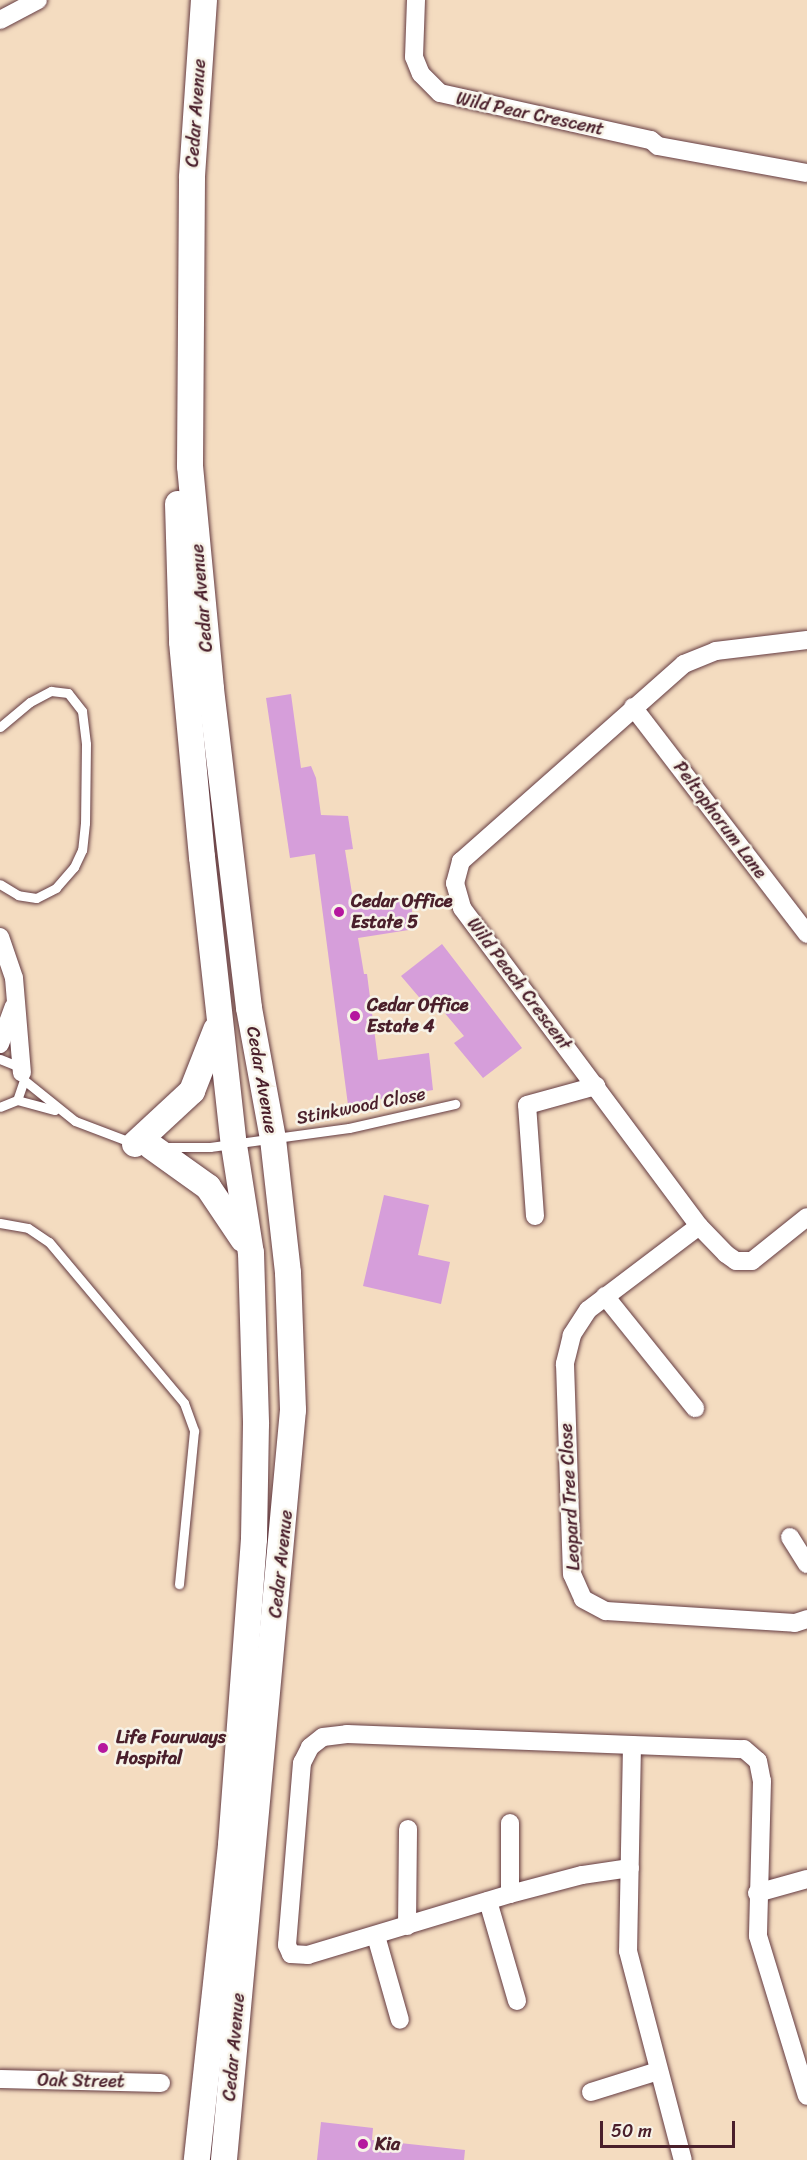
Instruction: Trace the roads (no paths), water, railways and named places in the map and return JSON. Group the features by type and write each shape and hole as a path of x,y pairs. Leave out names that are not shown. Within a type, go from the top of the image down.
{"main road":[{"name":"Cedar Avenue","path":"191,0 178,262 176,433 182,642 234,1145 251,1253 256,1424 254,1539 231,1845 197,2160"},
{"name":"Cedar Avenue","path":"204,0 192,178 190,466 211,689 249,1008 273,1139 291,1320 291,1451 225,2160"},
{"path":"220,1020 205,1067 192,1091 143,1145 208,1187 251,1253"}],"street":[{"path":"0,20 38,0"},
{"name":"Wild Pear Crescent","path":"416,0 414,57 420,74 440,93 651,140 659,137 807,173"},
{"name":"Wild Pear Crescent","path":"730,155 807,167"},
{"name":"Wild Peach Crescent","path":"807,640 700,655 684,664 461,861 455,876 462,908 699,1226 736,1261 752,1261 807,1217"},
{"name":"Peltophorum Lane","path":"633,707 807,934"},
{"path":"0,937 12,964 23,1076"},
{"path":"0,1044 16,1002"},
{"path":"536,1216 527,1105 596,1086"},
{"name":"Leopard Tree Close","path":"699,1226 588,1310 572,1335 565,1364 572,1574 583,1599 606,1611 795,1623 807,1619"},
{"path":"605,1296 695,1408"},
{"path":"790,1537 807,1564"},
{"path":"630,1868 582,1875 510,1893 308,1955 296,1956 288,1950 286,1938 302,1763 315,1742 333,1734 347,1734 732,1747 753,1755 762,1781 757,1893 758,1936 798,2030 807,2096"},
{"path":"632,1745 630,1966 683,2160"},
{"path":"510,1823 510,1893"},
{"path":"407,1926 408,1829"},
{"path":"757,1893 807,1879"},
{"path":"488,1901 517,2001"},
{"path":"376,1936 400,2020"},
{"path":"591,2092 658,2071"},
{"name":"Oak Street","path":"0,2079 161,2083"}],"lane":[{"path":"0,727 30,702 51,691 68,693 82,711 86,744 85,823 82,850 74,867 57,888 36,898 18,896 0,884"},
{"path":"0,1059 11,1061 57,1110"},
{"path":"17,1100 23,1076"},
{"path":"0,1107 17,1100 57,1110"},
{"name":"Stinkwood Close","path":"57,1110 96,1132 143,1145 234,1145 349,1128 455,1104"},
{"path":"3,1222 28,1228 49,1242 184,1403 194,1431 179,1584"}],"place":[{"name":"Cedar Office Estate 5","path":"339,912"},
{"name":"Cedar Office Estate 4","path":"355,1016"},
{"name":"Life Fourways Hospital","path":"103,1748"},
{"name":"Kia","path":"363,2144"}]}
